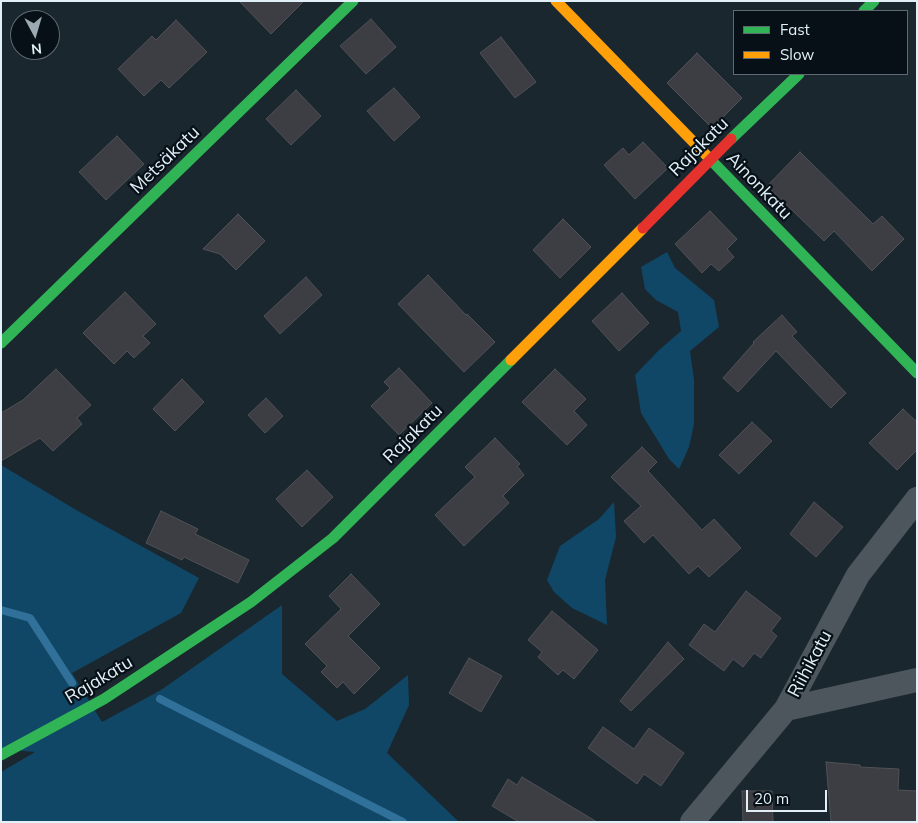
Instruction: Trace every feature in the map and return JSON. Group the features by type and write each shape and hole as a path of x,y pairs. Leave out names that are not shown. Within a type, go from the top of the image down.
{"street":[{"name":"Metsäkatu","path":"1,343 353,1"},
{"name":"Ainonkatu","path":"556,1 917,373"},
{"path":"865,10 874,1"},
{"name":"Rajakatu","path":"1,755 112,693 252,602 333,538 710,160 798,75"},
{"name":"Riihikatu","path":"692,822 786,709 858,575 917,499"},
{"path":"786,709 917,680"}],"shaded area":[{"path":"667,252 675,268 714,300 719,327 690,351 694,380 694,424 689,447 679,469 669,459 641,413 635,375 681,331 678,312 656,300 645,289 641,267"},
{"path":"1,465 78,511 199,578 181,613 72,673 102,722 161,690 282,605 282,674 337,721 365,709 408,675 409,705 387,753 459,822 1,822 1,772 35,752 1,749"},
{"path":"614,502 616,537 605,580 607,625 572,608 554,592 547,580 560,546 599,519"}],"building":[{"path":"239,1 304,1 271,34"},
{"path":"371,19 396,47 366,74 340,46"},
{"path":"176,20 207,52 169,88 161,80 144,96 118,69 152,36 156,40"},
{"path":"501,37 536,82 515,98 480,53"},
{"path":"697,53 742,98 712,128 667,83"},
{"path":"394,88 420,117 394,141 367,111"},
{"path":"296,90 321,116 291,145 266,119"},
{"path":"117,136 144,164 106,200 79,172"},
{"path":"643,142 668,168 635,199 604,165 623,148 629,155"},
{"path":"800,152 873,224 882,216 904,239 872,271 834,231 824,241 767,186"},
{"path":"710,211 737,239 727,249 734,257 719,271 711,264 702,273 675,244"},
{"path":"238,214 265,241 236,270 220,254 203,249"},
{"path":"563,219 591,247 560,278 533,250"},
{"path":"428,275 495,342 464,372 398,304"},
{"path":"306,277 322,295 280,334 264,316"},
{"path":"125,292 156,324 143,336 150,343 134,358 127,351 114,364 83,333"},
{"path":"622,293 649,323 619,351 592,321"},
{"path":"782,315 797,332 792,336 846,393 831,408 776,351 738,392 723,378 753,342"},
{"path":"399,368 432,403 399,435 371,406 390,388 384,382"},
{"path":"56,369 91,405 77,418 82,424 53,451 40,438 1,461 1,413 23,400"},
{"path":"555,369 586,399 574,411 587,425 567,445 522,402"},
{"path":"182,379 204,402 175,431 153,409"},
{"path":"266,398 283,416 265,433 248,415"},
{"path":"903,409 917,422 917,450 897,470 869,443"},
{"path":"752,422 772,441 739,474 719,455"},
{"path":"495,438 520,464 517,466 524,475 503,496 509,503 464,546 435,515 475,477 465,467"},
{"path":"642,447 657,462 648,471 702,530 714,519 741,548 709,577 698,566 689,574 653,535 644,543 624,521 641,506 611,477"},
{"path":"307,470 333,497 302,527 276,499"},
{"path":"814,502 843,527 816,557 790,534"},
{"path":"161,511 198,529 195,534 249,560 238,583 184,557 182,560 146,543"},
{"path":"351,574 380,604 348,636 380,668 354,694 343,682 337,688 321,672 327,666 305,644 341,609 329,596"},
{"path":"746,591 781,618 771,631 777,636 761,658 754,653 743,667 733,659 724,671 689,645 704,624 715,632"},
{"path":"552,611 598,650 574,679 563,670 558,675 538,657 542,652 528,640"},
{"path":"668,642 684,659 631,711 620,701"},
{"path":"469,658 502,676 481,712 449,693"},
{"path":"603,727 634,749 649,728 684,753 661,786 644,774 637,784 588,748"},
{"path":"826,762 860,765 860,767 899,769 898,790 917,791 917,822 831,822"},
{"path":"522,777 597,822 519,822 492,806 508,779 517,785"},
{"path":"742,791 772,791 773,822 743,822"}],"waterway":[{"path":"1,610 30,618 72,683"},
{"path":"160,699 403,822"}],"traffic: fast":[{"path":"1,343 353,1"},
{"path":"865,10 874,1"},
{"path":"731,139 798,75"},
{"path":"710,159 917,373"},
{"path":"1,755 104,699 251,602 333,538 511,360"}],"traffic: slow":[{"path":"556,1 710,159"},
{"path":"511,360 643,228"}],"traffic: jam":[{"path":"643,228 731,139"}]}
